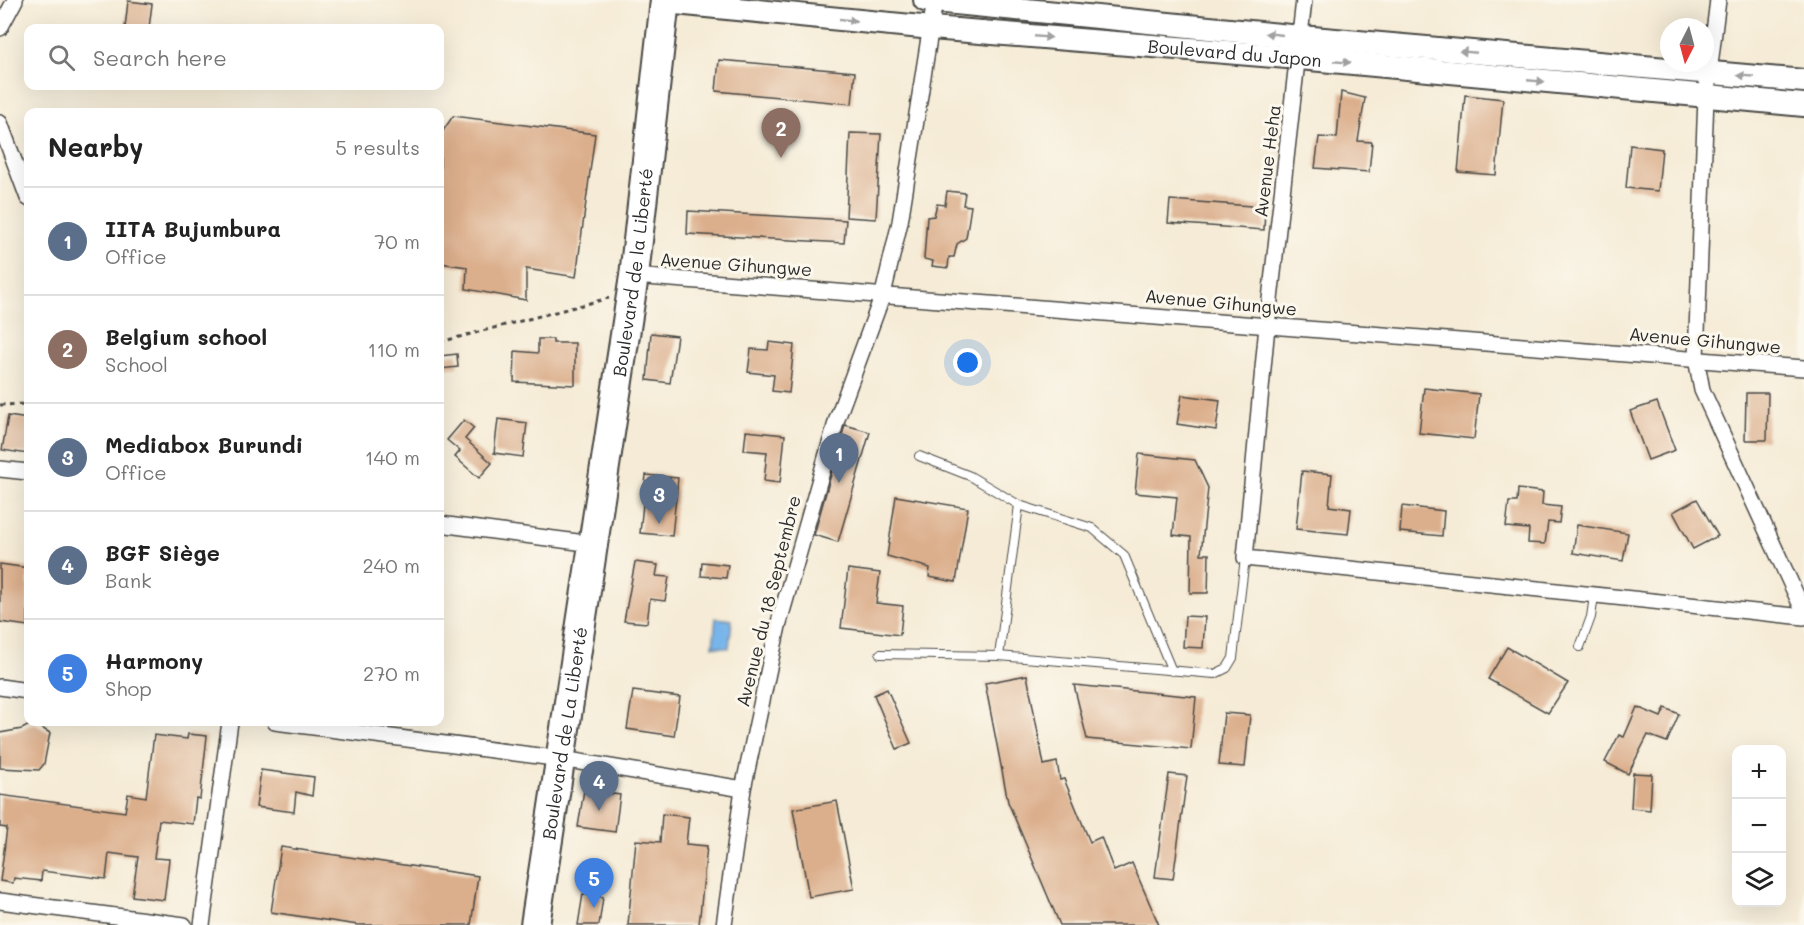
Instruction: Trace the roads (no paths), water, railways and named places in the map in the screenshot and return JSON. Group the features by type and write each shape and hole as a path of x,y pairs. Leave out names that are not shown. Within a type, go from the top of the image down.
{"highway":[{"name":"Boulevard de la Liberté","path":"593,544 633,284 665,1"},
{"name":"Boulevard de La Liberté","path":"535,925 593,544"}],"main road":[{"name":"Boulevard du Japon","path":"931,0 1706,97 1804,105"},
{"name":"Boulevard du Japon","path":"665,1 932,28 1300,47 1804,81"}],"street":[{"path":"0,28 15,0"},
{"name":"Avenue du 18 Septembre","path":"724,925 743,789 791,572 837,419 883,294 900,222 932,28 931,0"},
{"name":"Avenue Heha","path":"1245,558 1267,326 1304,0"},
{"path":"1718,0 1706,97 1696,358 1702,390 1804,612"},
{"path":"0,123 24,187"},
{"name":"Avenue Gihungwe","path":"633,284 883,294 1804,368"},
{"path":"0,469 24,472"},
{"path":"444,525 593,544"},
{"path":"1245,558 1804,617"},
{"path":"0,687 24,690"},
{"path":"202,925 229,726"},
{"path":"306,726 562,759 743,789"},
{"path":"0,901 184,925"}],"lane":[{"path":"919,456 970,476 1019,505 1092,528 1124,555 1172,671"},
{"path":"999,656 1019,505"},
{"path":"880,654 999,656 1215,674 1227,668 1233,658 1245,558"},
{"path":"1580,647 1591,617 1594,596"}],"water":[{"path":"716,618 732,620 729,648 713,646"}],"place":[{"name":"Belgium school","path":"781,158"},
{"name":"IITA Bujumbura","path":"839,483"},
{"name":"Mediabox Burundi","path":"659,524"},
{"name":"BGF Siège","path":"599,811"},
{"name":"Harmony","path":"594,908"}]}
